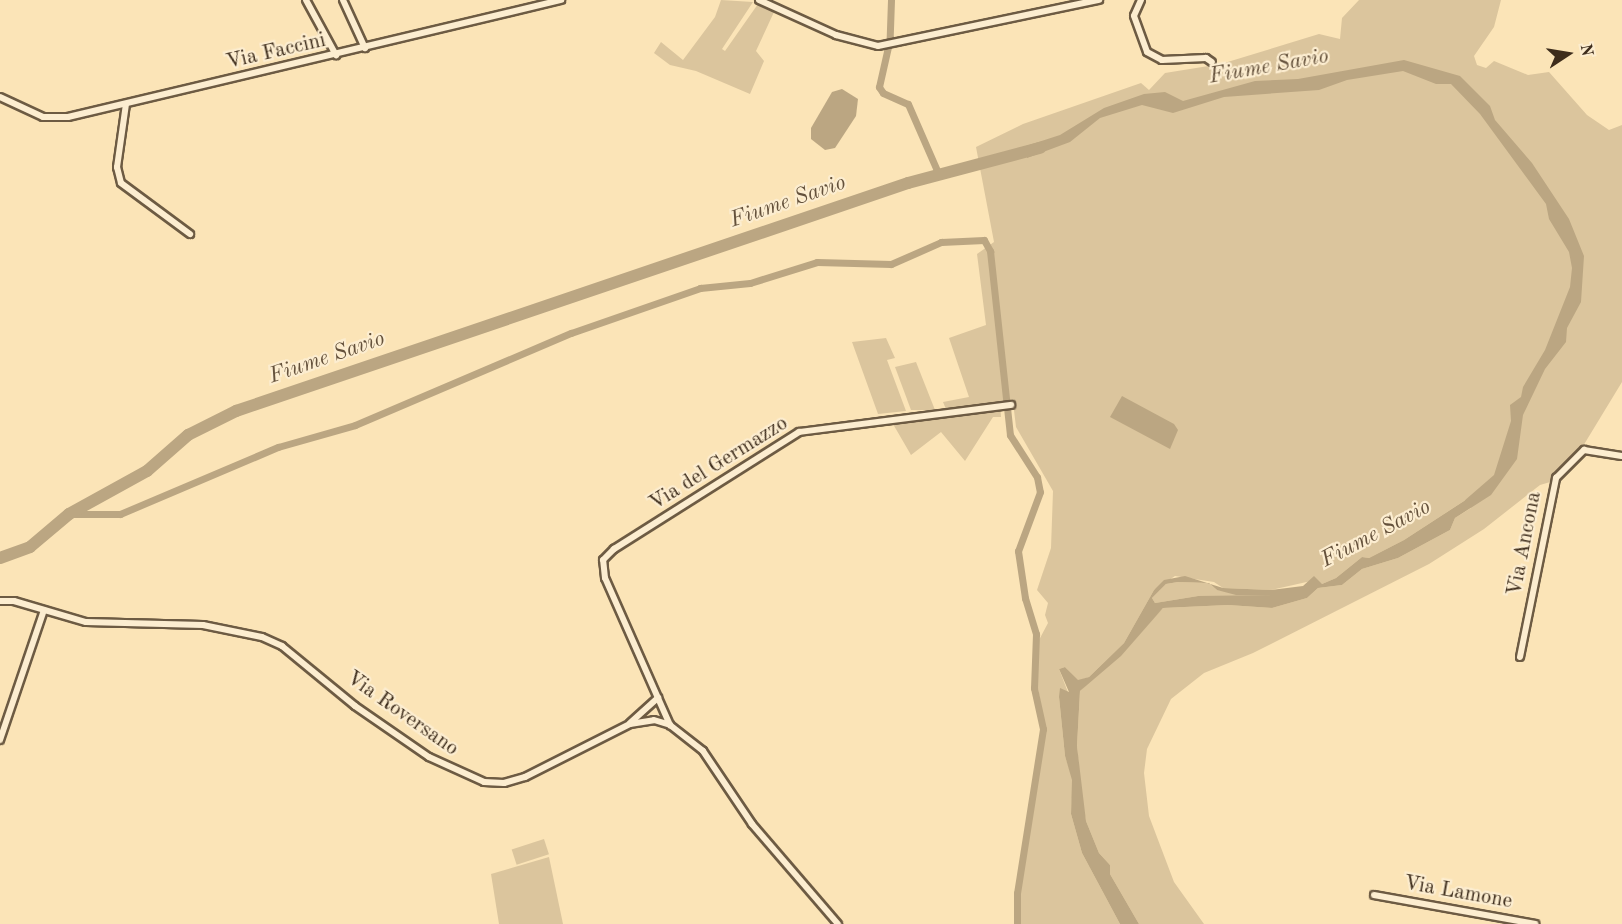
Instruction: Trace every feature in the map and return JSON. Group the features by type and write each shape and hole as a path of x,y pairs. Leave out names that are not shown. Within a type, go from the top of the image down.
{"street":[{"path":"306,0 336,55"},
{"path":"342,0 365,48"},
{"name":"Via Faccini","path":"0,98 53,118 126,104 561,0"},
{"path":"759,0 836,35 879,46 1098,0"},
{"path":"1142,0 1134,16 1147,52 1162,60 1206,58 1212,62"},
{"path":"126,104 118,177 128,190 190,234"},
{"name":"Via del Germazzo","path":"670,725 605,578 603,560 614,549 799,432 1011,405"},
{"name":"Via Ancona","path":"1520,657 1556,478 1584,450 1622,456"},
{"name":"Via Roversano","path":"0,601 86,622 202,625 262,637 282,646 355,706 429,757 484,782 504,783 525,777 630,724 654,720 670,725"},
{"path":"0,740 44,610"},
{"path":"630,724 658,698"},
{"path":"670,725 703,751 752,824 838,924"},
{"name":"Via Lamone","path":"1374,895 1535,924"}],"shaded area":[{"path":"721,0 753,2 722,49 725,51 758,4 774,12 756,51 764,61 750,94 696,71 670,65 654,53 661,42 683,60 715,17"},
{"path":"1359,0 1501,0 1494,27 1474,56 1477,65 1486,68 1494,61 1528,75 1549,72 1587,115 1609,130 1622,125 1622,382 1577,456 1557,480 1540,485 1484,529 1429,564 1253,653 1204,673 1171,699 1147,749 1144,773 1149,816 1174,882 1204,924 1139,924 1110,874 1110,865 1099,853 1086,821 1082,801 1077,746 1080,691 1163,608 1228,605 1272,608 1307,598 1318,588 1342,585 1362,569 1398,558 1450,530 1455,518 1471,508 1470,497 1404,540 1369,558 1362,557 1336,578 1322,584 1311,581 1271,590 1223,588 1214,582 1175,576 1154,590 1124,643 1089,677 1078,681 1065,667 1059,669 1069,695 1059,697 1065,756 1073,780 1071,814 1082,853 1120,924 1019,924 1018,893 1045,727 1037,683 1039,640 1048,623 1045,615 1048,603 1037,590 1051,548 1053,491 1016,427 1013,402 1000,402 1001,417 993,417 965,461 941,432 911,455 893,424 948,414 943,402 969,397 949,338 986,325 977,254 994,242 976,147 1023,124 1141,83 1149,90 1165,73 1221,64 1319,34 1340,39 1342,18"},
{"path":"1404,60 1460,76 1490,106 1495,120 1532,163 1569,219 1584,256 1581,302 1567,328 1566,342 1545,369 1523,415 1517,459 1491,495 1455,518 1450,530 1398,558 1362,569 1342,585 1318,588 1307,598 1272,608 1228,605 1163,608 1121,656 1080,691 1077,746 1086,821 1099,853 1110,865 1110,874 1139,924 1120,924 1082,853 1071,814 1072,780 1065,756 1059,697 1060,688 1069,692 1059,669 1065,667 1078,680 1089,677 1124,643 1154,590 1164,580 1185,576 1207,583 1166,584 1152,598 1155,603 1198,596 1272,595 1236,595 1217,590 1210,584 1223,588 1271,590 1303,586 1314,576 1322,584 1336,578 1362,557 1369,558 1404,540 1464,501 1494,475 1511,421 1510,405 1521,397 1523,387 1545,350 1570,287 1572,268 1569,252 1549,219 1546,204 1480,114 1451,84 1436,84 1403,71 1347,80 1319,90 1224,97 1173,113 1142,105 1100,118 1070,142 1027,158 1026,146 1060,135 1104,108 1144,94 1165,92 1183,101 1255,81 1298,79"},
{"path":"842,89 858,99 856,116 835,148 825,150 811,139 811,128 832,92"},
{"path":"886,338 895,358 887,360 906,411 878,414 852,342"},
{"path":"916,362 935,410 911,410 895,367"},
{"path":"1122,396 1174,424 1178,430 1170,449 1110,417"},
{"path":"1209,583 1217,590 1272,594 1261,598 1198,596 1155,603 1152,598 1166,584"},
{"path":"544,839 549,854 517,865 512,850"},
{"path":"549,857 563,924 499,924 491,874"}],"waterway":[{"path":"891,0 890,38 879,87 883,93 908,104 939,175"},
{"name":"Fiume Savio","path":"0,558 30,547 69,514 147,471 188,435 236,411 908,183 1040,148"},
{"path":"69,514 120,514 278,447 355,425 571,333 700,288 750,283 817,262 891,264 941,242 984,240 990,251 1010,435 1037,477 1040,492 1018,551 1025,598 1036,634 1034,688 1043,729 1017,893 1017,924"}]}
